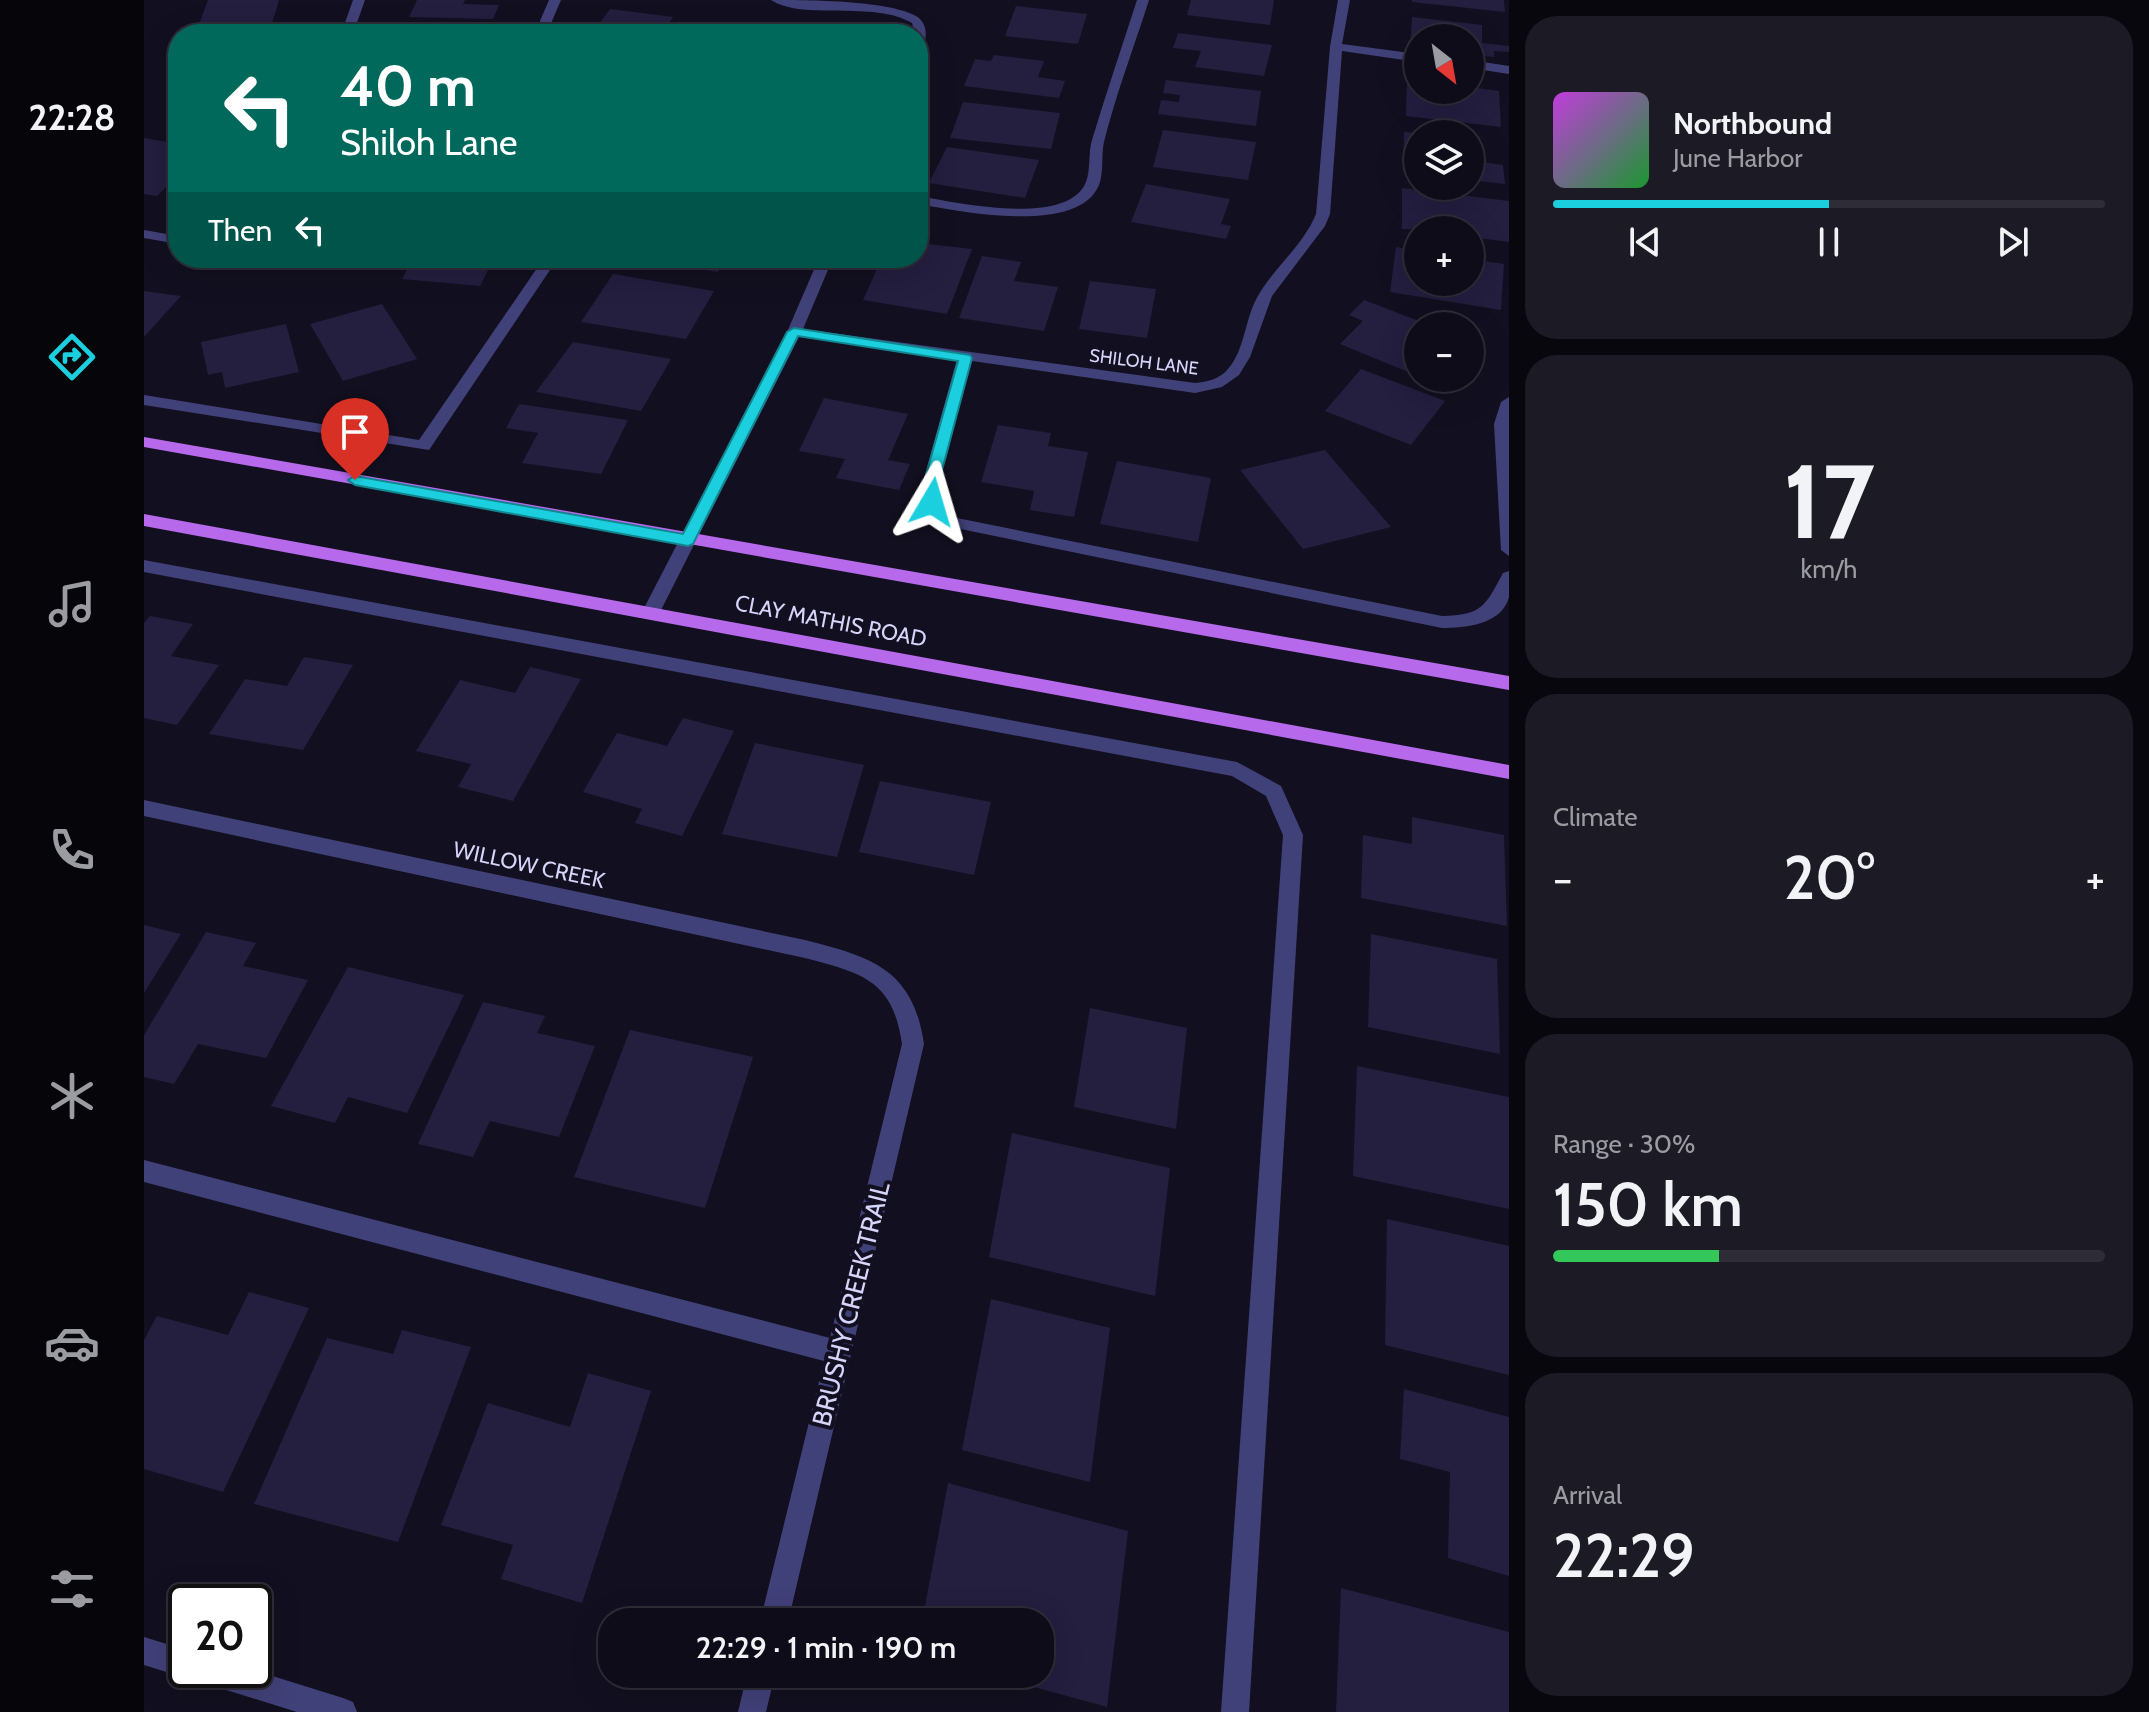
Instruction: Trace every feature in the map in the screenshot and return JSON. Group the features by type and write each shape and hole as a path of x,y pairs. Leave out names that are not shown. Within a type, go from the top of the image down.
{"main road":[{"path":"144,442 1509,683"},
{"name":"CLAY MATHIS ROAD","path":"144,520 1509,772"}],"street":[{"path":"351,24 359,0"},
{"path":"547,24 555,0"},
{"path":"777,0 889,8 909,15 917,24"},
{"path":"928,202 979,210 1029,212 1073,202 1092,185 1097,144 1143,0"},
{"name":"SHILOH LANE","path":"794,332 1195,388 1228,379 1238,368 1253,318 1266,293 1318,229 1323,214 1336,47 1344,0"},
{"path":"1336,47 1404,56"},
{"path":"1484,66 1509,70"},
{"path":"144,234 168,238"},
{"path":"144,400 423,446 544,268"},
{"path":"651,612 794,332 822,268"},
{"path":"965,358 929,489 932,502 947,521 1442,622 1465,622 1493,610 1502,599 1509,577"},
{"path":"1509,402 1502,424 1509,550"},
{"path":"144,566 1237,769 1274,791 1293,835 1235,1712"},
{"name":"WILLOW CREEK","path":"144,808 805,949 850,960 882,976 895,989"},
{"name":"BRUSHY CREEK TRAIL","path":"777,1608 913,1044 912,1018 895,989"},
{"path":"144,1171 840,1353"},
{"path":"144,1651 168,1658"},
{"path":"265,1688 343,1712"},
{"path":"752,1712 758,1688"}],"building":[{"path":"208,0 279,0 272,24 199,24"},
{"path":"417,0 465,0 463,4 499,5 493,19 409,17"},
{"path":"1191,0 1274,0 1270,25 1187,15"},
{"path":"1504,0 1505,12 1412,2"},
{"path":"1016,6 1087,14 1078,44 1005,36"},
{"path":"610,9 673,17 668,24 599,24"},
{"path":"1412,17 1473,24 1412,24"},
{"path":"1178,33 1272,45 1264,76 1195,67 1201,51 1173,48"},
{"path":"1484,43 1509,46 1509,52 1494,51 1494,57 1484,56"},
{"path":"994,55 1044,61 1038,77 1065,81 1059,98 964,86 975,59 991,61"},
{"path":"1166,80 1261,91 1256,126 1158,114 1161,100 1179,102 1180,95 1163,93"},
{"path":"1484,89 1499,91 1501,127 1484,125 1484,120 1406,116 1406,104 1484,104"},
{"path":"963,102 1060,113 1051,149 950,138"},
{"path":"1163,130 1256,142 1248,180 1153,167"},
{"path":"144,138 168,142 168,185 157,196 144,194"},
{"path":"947,147 1039,160 1025,198 929,183"},
{"path":"1484,162 1503,165 1505,184 1484,182"},
{"path":"1146,184 1230,199 1221,224 1231,226 1226,239 1131,222"},
{"path":"1402,188 1404,200 1484,198 1509,201 1509,242 1484,239 1484,216 1404,216 1402,229"},
{"path":"928,244 972,249 947,314 863,300 877,268 928,268"},
{"path":"1396,247 1404,248 1404,294 1390,292"},
{"path":"982,256 1021,262 1014,281 1058,287 1044,331 959,318"},
{"path":"1484,261 1504,264 1501,310 1415,296 1484,296"},
{"path":"408,268 489,268 480,286 402,279"},
{"path":"693,268 720,268 718,272"},
{"path":"613,274 714,291 686,339 581,322"},
{"path":"1090,281 1156,289 1147,338 1079,329"},
{"path":"144,291 181,296 144,337"},
{"path":"1364,300 1404,315 1404,370 1340,344 1363,321 1349,315"},
{"path":"382,304 417,359 343,381 310,324"},
{"path":"286,324 299,372 225,388 222,372 208,375 201,342"},
{"path":"573,342 671,359 641,411 536,392"},
{"path":"1361,369 1404,385 1404,392 1421,392 1445,401 1411,445 1325,411"},
{"path":"824,398 908,414 888,460 910,464 899,490 836,478 845,459 799,451"},
{"path":"519,404 628,420 601,474 522,463 538,433 506,428"},
{"path":"998,425 1051,433 1048,446 1088,452 1074,517 1030,510 1034,491 981,482"},
{"path":"1325,450 1391,527 1303,549 1240,470"},
{"path":"1117,461 1211,478 1198,542 1100,524"},
{"path":"150,616 193,624 171,656 219,665 177,725 144,718 144,623"},
{"path":"304,657 353,665 303,750 209,734 245,679 287,686"},
{"path":"530,667 581,679 513,801 458,787 471,764 416,751 460,680 515,693"},
{"path":"683,718 734,731 682,836 635,823 642,809 583,792 617,733 667,746"},
{"path":"755,743 864,765 837,857 722,834"},
{"path":"880,781 991,802 974,875 859,852"},
{"path":"1412,817 1504,835 1507,926 1361,898 1363,835 1412,844"},
{"path":"144,925 181,934 144,993"},
{"path":"206,932 256,943 243,966 308,980 266,1058 198,1044 174,1084 144,1077 144,1035"},
{"path":"1371,934 1497,959 1500,1054 1368,1027"},
{"path":"348,967 464,995 407,1113 348,1097 335,1123 271,1106"},
{"path":"483,1002 545,1016 537,1033 595,1046 559,1137 490,1121 473,1157 418,1144"},
{"path":"1090,1008 1187,1028 1176,1129 1074,1107"},
{"path":"630,1030 753,1057 705,1208 574,1177"},
{"path":"1357,1066 1509,1097 1509,1209 1353,1176"},
{"path":"1012,1133 1170,1168 1155,1296 989,1257"},
{"path":"1387,1219 1509,1246 1509,1375 1385,1345"},
{"path":"249,1292 309,1308 223,1492 144,1469 144,1340 157,1316 228,1335"},
{"path":"991,1299 1110,1328 1090,1482 962,1450"},
{"path":"402,1330 471,1347 398,1542 254,1504 327,1338 393,1354"},
{"path":"588,1373 651,1391 582,1603 501,1579 513,1545 441,1525 488,1403 570,1427"},
{"path":"1404,1389 1509,1417 1509,1576 1448,1558 1450,1472 1400,1459"},
{"path":"948,1483 1128,1531 1107,1707 1038,1688 1054,1688 1054,1608 925,1608"},
{"path":"1341,1588 1509,1632 1509,1712 1336,1712"}],"route":[{"path":"355,480 688,540 794,332 965,358 929,489 932,502"}]}
